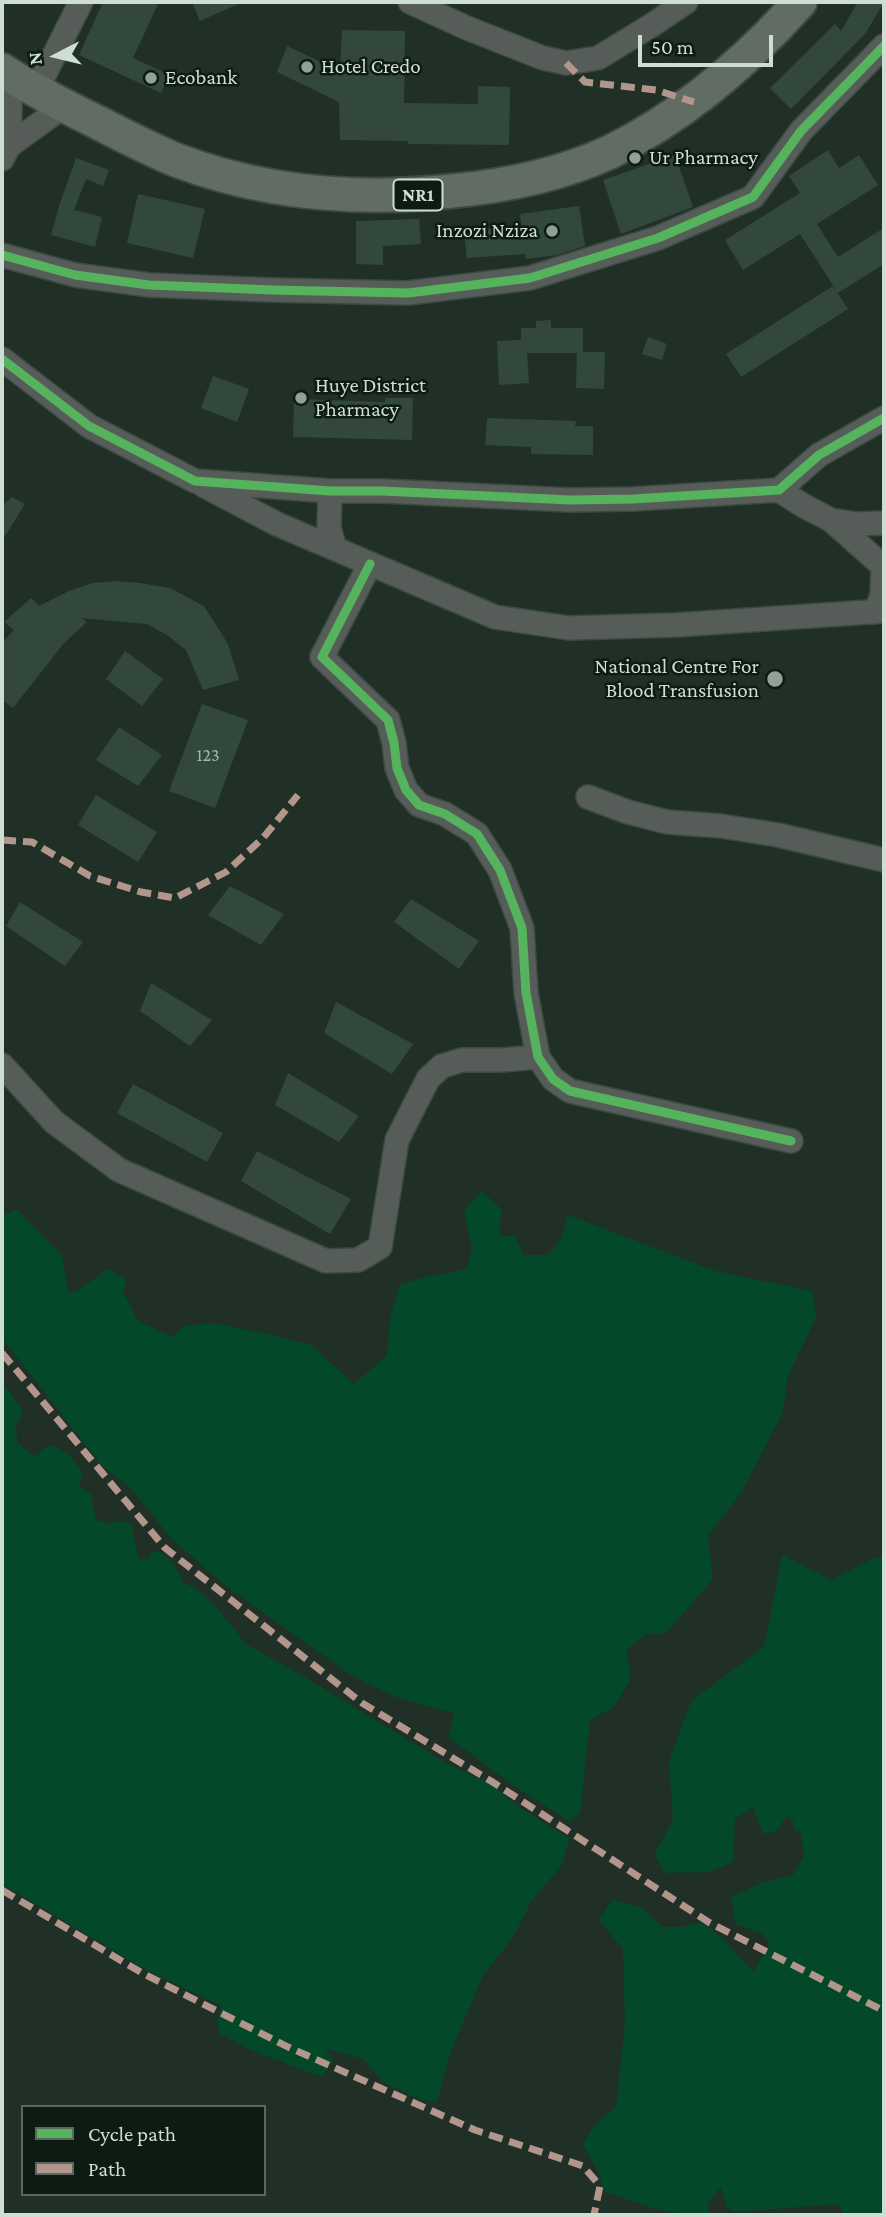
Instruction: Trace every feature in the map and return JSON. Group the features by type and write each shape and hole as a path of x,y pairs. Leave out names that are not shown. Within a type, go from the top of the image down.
{"highway":[{"name":"NR1","path":"28,86 176,160 239,179 312,193 365,197 476,189 525,181 572,167 632,141 694,102 734,69 800,2"}],"street":[{"path":"5,152 28,86 81,2"},
{"path":"410,2 543,58 566,63 598,58 686,2"},
{"path":"2,254 75,275 149,285 259,290 408,293 530,278 658,238 753,197 801,131 884,46"},
{"path":"5,152 28,86"},
{"path":"2,359 89,426 276,524 495,617 569,628 676,625 880,612 884,566 831,520 779,490 570,500 330,491 195,481"},
{"path":"779,490 819,456 884,418"},
{"path":"330,491 329,527 335,549"},
{"path":"831,520 856,524 884,523"},
{"path":"370,564 321,657 388,720 397,768 406,790 419,805 445,814 477,834 500,870 522,928 526,993 538,1057 553,1079 570,1091 791,1140"},
{"path":"588,797 628,812 667,822 721,826 778,835 884,860"},
{"path":"2,1065 54,1122 119,1170 326,1261 358,1260 380,1247 397,1140 428,1079 442,1066 462,1060 538,1057"}],"green space":[{"path":"482,1191 501,1209 499,1236 515,1236 523,1255 548,1255 561,1239 568,1215 715,1271 812,1291 816,1317 788,1376 782,1414 742,1491 708,1536 713,1579 665,1634 646,1634 627,1649 630,1680 614,1707 590,1720 580,1812 571,1822 516,1787 449,1738 454,1712 396,1697 354,1677 227,1587 171,1538 129,1486 103,1467 2,1338 2,1216 17,1209 62,1255 68,1294 78,1291 107,1269 127,1279 123,1292 138,1321 173,1337 184,1326 214,1323 312,1345 353,1384 387,1356 391,1313 400,1285 467,1269 472,1249 464,1211"},
{"path":"2,1382 22,1409 21,1418 15,1426 18,1443 35,1457 45,1447 53,1445 68,1454 83,1472 79,1486 91,1494 96,1520 110,1524 120,1521 131,1523 138,1557 150,1559 150,1553 159,1551 164,1554 174,1565 183,1583 196,1588 219,1610 246,1644 448,1764 491,1784 523,1810 569,1838 563,1863 531,1902 512,1939 483,1975 449,2056 437,2102 419,2099 384,2083 363,2059 325,2048 333,2061 322,2077 251,2050 220,2034 217,2021 222,2006 148,1971 2,1884"},
{"path":"782,1555 831,1580 884,1556 884,2215 845,2215 838,2204 734,2212 726,2206 721,2187 708,2202 709,2213 681,2213 655,2208 604,2191 599,2173 583,2145 593,2127 616,2106 625,2023 623,1949 599,1920 612,1900 642,1907 662,1927 682,1927 701,1922 723,1939 753,1972 770,1944 763,1934 735,1924 731,1897 762,1883 793,1875 804,1857 801,1834 794,1829 793,1820 787,1816 776,1831 763,1834 753,1807 735,1819 733,1862 708,1872 664,1873 655,1854 673,1820 669,1761 691,1701 764,1647"}],"building":[{"path":"103,2 159,2 133,58 170,75 161,93 79,55"},
{"path":"192,2 243,2 200,21"},
{"path":"858,2 884,2 865,34 791,109 770,88 835,24 841,31"},
{"path":"342,30 405,31 404,103 478,104 478,86 510,87 509,145 340,140 339,102 277,72 287,46 340,71"},
{"path":"828,150 839,168 859,155 878,185 817,224 838,257 884,228 884,264 838,293 800,234 743,270 725,240 800,193 789,176"},
{"path":"675,155 693,207 621,234 603,180"},
{"path":"76,158 109,170 103,186 86,179 74,210 102,217 95,247 51,235"},
{"path":"138,194 205,209 193,258 127,243"},
{"path":"579,206 585,246 557,255 526,259 525,254 467,258 464,231 521,226 520,214"},
{"path":"419,219 421,244 383,246 383,265 356,264 356,221"},
{"path":"833,286 848,309 741,377 726,354"},
{"path":"551,320 551,328 583,328 583,352 605,352 604,389 576,388 577,353 527,353 529,383 499,385 497,341 521,340 521,328 536,328 536,321"},
{"path":"648,337 667,344 662,360 642,354"},
{"path":"213,376 249,389 237,422 201,408"},
{"path":"385,398 413,398 412,440 293,437 294,399 385,402"},
{"path":"487,418 576,421 575,426 593,426 593,455 531,454 531,447 485,445"},
{"path":"12,497 25,504 2,541 2,506"},
{"path":"117,581 170,588 204,606 228,644 239,680 203,690 186,650 167,635 147,624 81,618 87,622 64,643 13,708 2,700 2,643 14,630 4,622 31,598 39,606 93,583"},
{"path":"125,651 163,679 142,706 106,679"},
{"path":"202,704 248,720 215,808 169,791"},
{"path":"119,727 162,755 138,786 96,760"},
{"path":"96,795 157,832 138,862 78,825"},
{"path":"230,886 284,914 261,945 208,915"},
{"path":"411,899 479,941 459,969 394,922"},
{"path":"20,902 83,942 65,966 6,926"},
{"path":"151,983 212,1020 190,1046 140,1011"},
{"path":"336,1002 413,1044 392,1074 324,1033"},
{"path":"288,1073 359,1116 339,1142 275,1105"},
{"path":"133,1084 223,1133 207,1162 117,1113"},
{"path":"257,1151 351,1199 330,1234 241,1181"}],"marked path":[{"path":"566,63 585,82 656,90 694,102"},
{"path":"2,840 32,842 90,876 141,892 175,898 226,872 263,838 298,795"},
{"path":"2,1353 165,1548 362,1703 491,1781 710,1923 884,2011"},
{"path":"2,1890 142,1973 288,2047 475,2130 583,2166 600,2186 594,2215"}],"cycle path":[{"path":"2,255 75,275 149,285 408,293 530,278 658,238 753,197 801,131 884,46"},
{"path":"2,359 89,426 195,481 330,491 570,500 779,490 819,455 884,418"},
{"path":"370,564 322,657 388,720 397,768 406,790 419,805 445,814 477,834 500,870 522,928 526,993 538,1057 553,1079 570,1091 791,1141"}],"place":[{"name":"Hotel Credo","path":"307,67"},
{"name":"Ecobank","path":"151,78"},
{"name":"Ur Pharmacy","path":"635,158"},
{"name":"Inzozi Nziza","path":"552,231"},
{"name":"Huye District Pharmacy","path":"301,398"},
{"name":"National Centre For Blood Transfusion","path":"775,679"}]}
